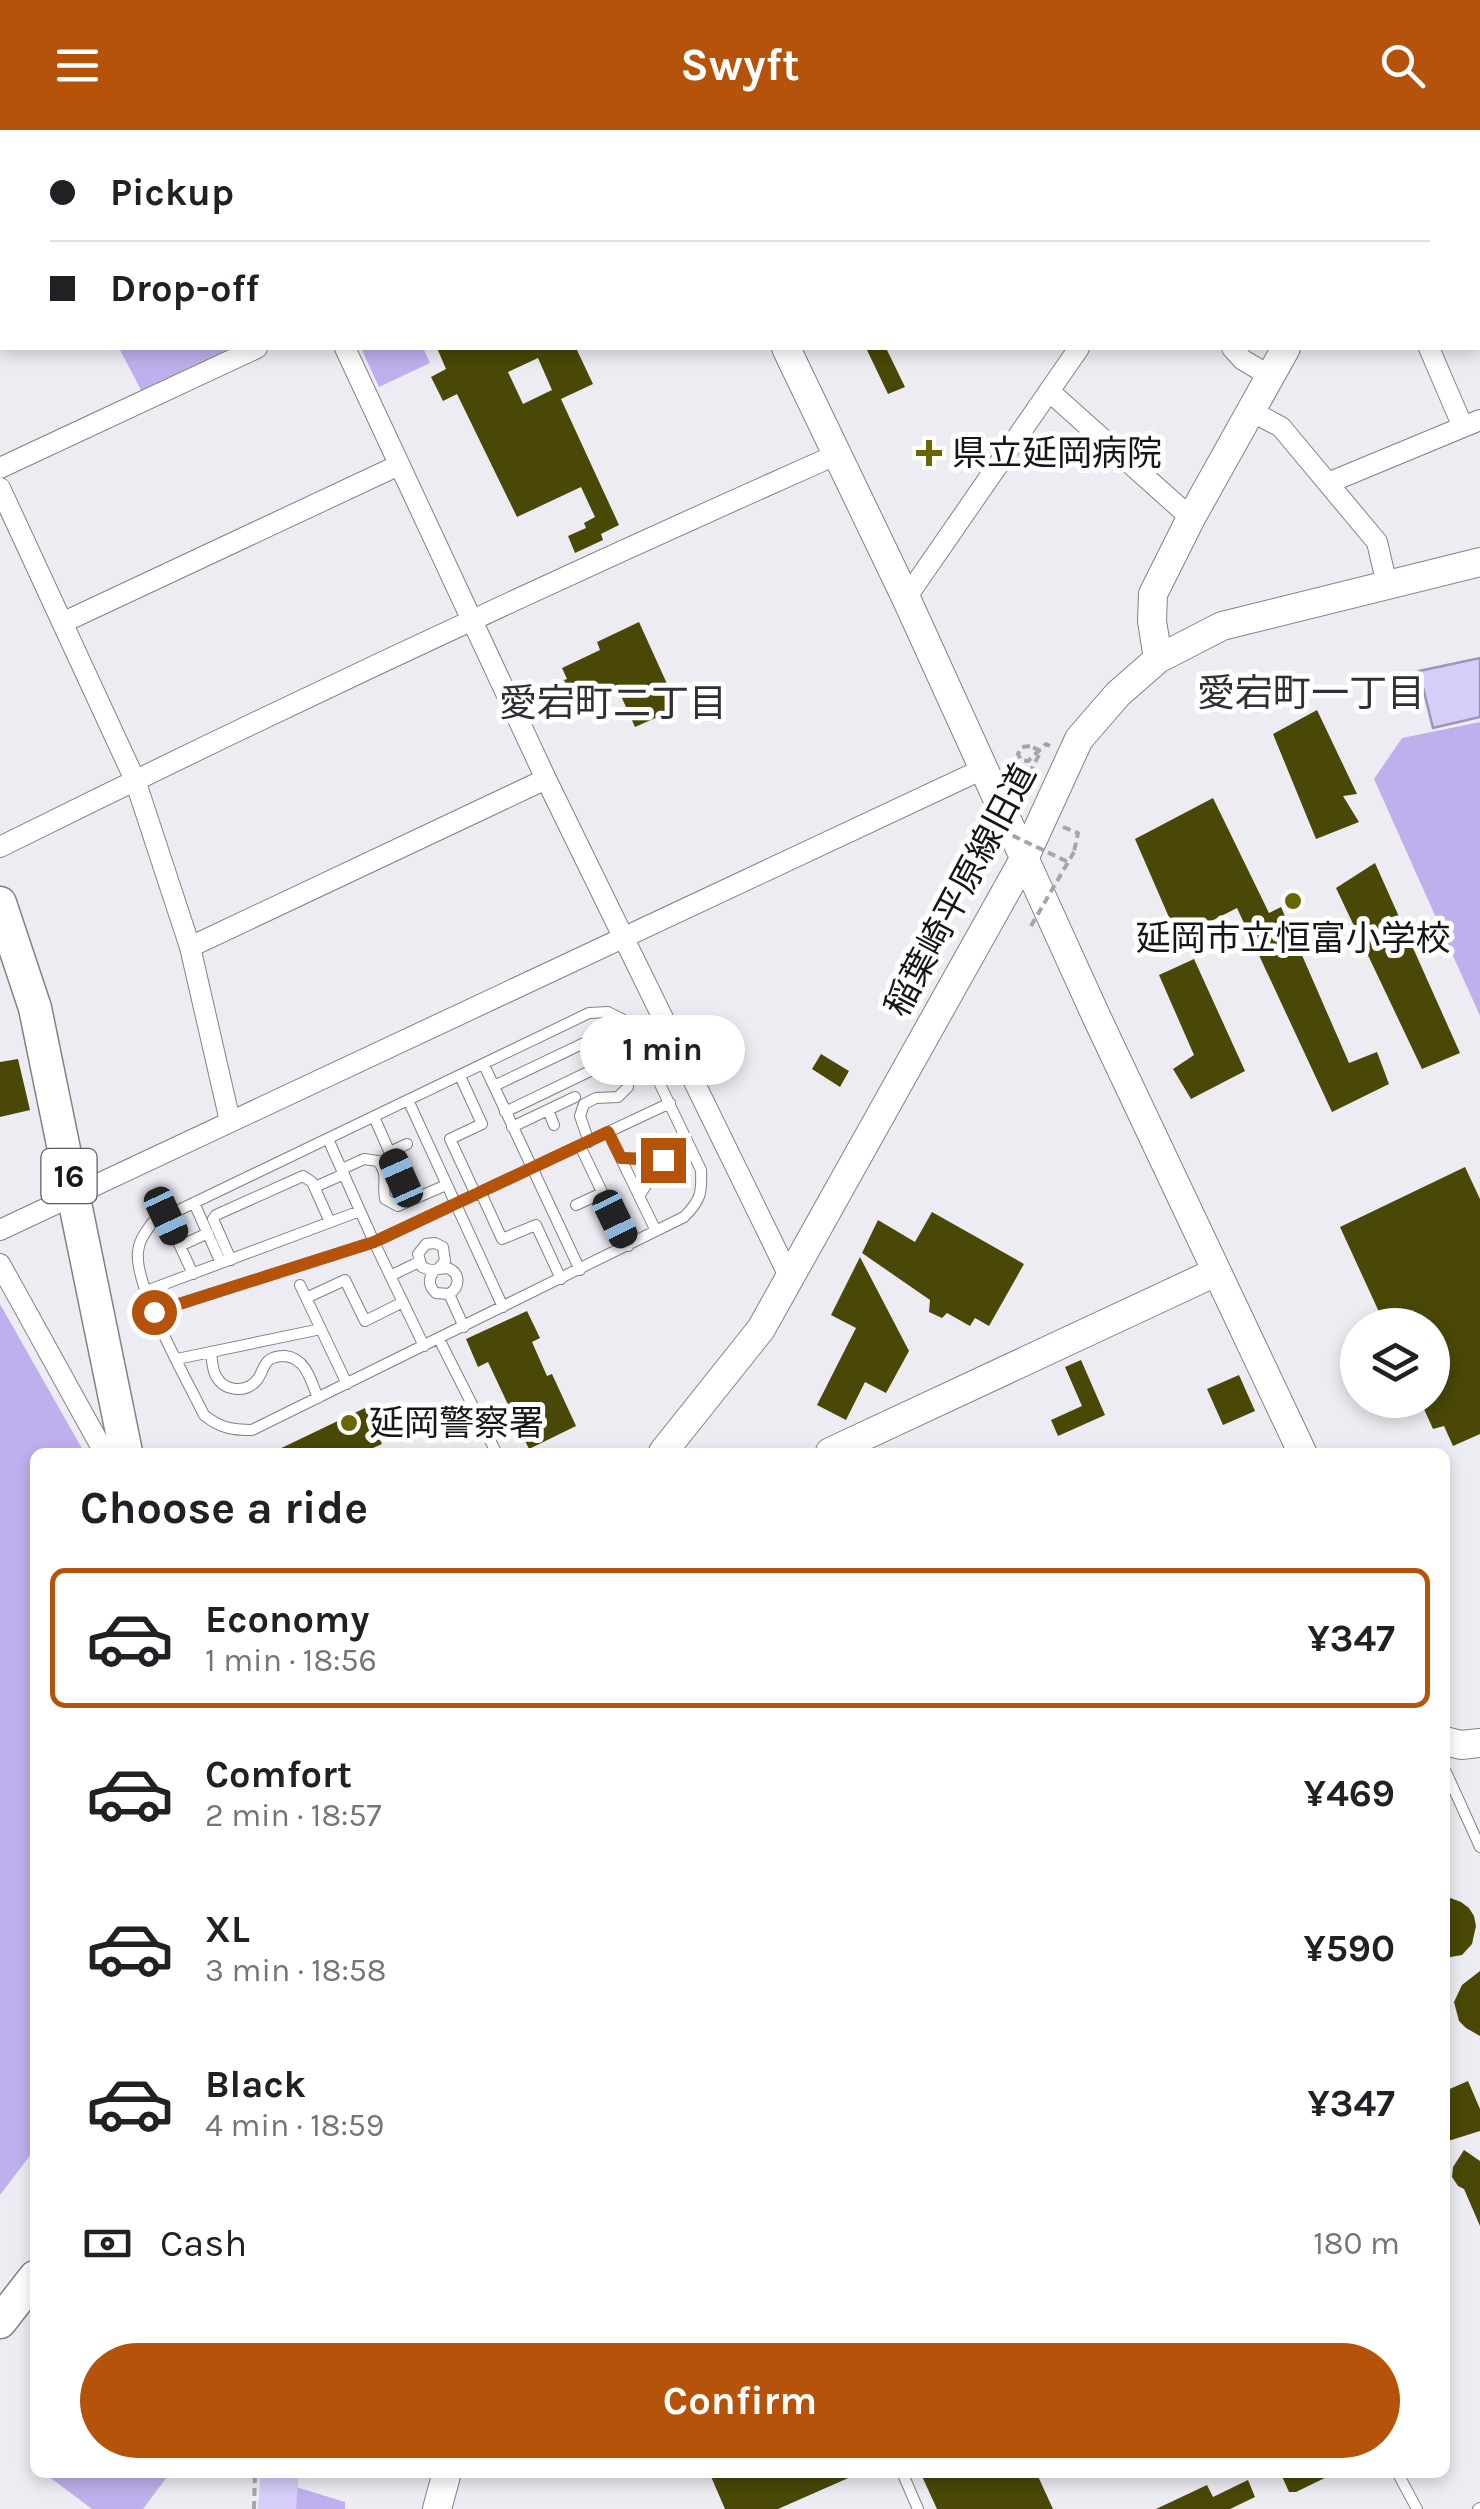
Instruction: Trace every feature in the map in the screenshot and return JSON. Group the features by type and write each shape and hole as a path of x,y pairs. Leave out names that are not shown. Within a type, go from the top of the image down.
{"main road":[{"name":"16","path":"0,903 35,1008 125,1448"},
{"path":"0,2322 30,2283"}],"street":[{"path":"0,468 254,350"},
{"path":"346,350 546,779 790,1278"},
{"path":"787,350 1300,1448"},
{"path":"906,598 1077,350"},
{"path":"1234,350 1270,376"},
{"path":"1158,659 1152,621 1154,594 1191,518 1285,350"},
{"path":"1328,483 1471,423 1429,350"},
{"path":"1049,391 1191,518"},
{"path":"1251,411 1280,426 1378,542 1387,585"},
{"path":"0,847 472,621 838,454"},
{"path":"64,622 399,466"},
{"path":"0,488 135,780 190,947 230,1121"},
{"name":"稲葉崎平原線旧道","path":"667,1448 760,1329 1007,891 1079,739 1118,694 1158,659 1222,626 1480,562"},
{"path":"0,1230 983,769"},
{"path":"190,947 546,779"},
{"path":"0,1264 102,1448"},
{"path":"839,1448 1216,1272"},
{"path":"438,2509 446,2478"}],"lane":[{"path":"608,1012 626,1022 635,1032 701,1170 702,1192 684,1217 252,1430 231,1430 204,1415 138,1272 141,1238 152,1224 589,1014 608,1012"},
{"path":"494,1086 626,1022"},
{"path":"506,1112 642,1046"},
{"path":"618,1057 628,1087 618,1098 596,1098 584,1104 580,1116 602,1192 628,1246"},
{"path":"484,1065 580,1270"},
{"path":"460,1076 482,1124 450,1139 502,1239 536,1225 562,1278"},
{"path":"512,1127 575,1097"},
{"path":"408,1100 503,1307"},
{"path":"154,1312 374,1242 670,1102"},
{"path":"548,1110 554,1125"},
{"path":"374,1117 401,1178"},
{"path":"608,1132 656,1232"},
{"path":"328,1139 424,1346"},
{"path":"390,1152 407,1144"},
{"path":"621,1158 663,1160 639,1196"},
{"path":"315,1187 364,1159 378,1161 384,1168 384,1198 398,1206 446,1185"},
{"path":"226,1261 213,1219 216,1215 302,1176 312,1182 330,1222"},
{"path":"576,1205 602,1192"},
{"path":"194,1203 226,1261"},
{"path":"146,1291 360,1211"},
{"path":"166,1216 192,1274"},
{"path":"180,1246 208,1233"},
{"path":"419,1262 422,1246 435,1242 445,1252 445,1261 437,1269 430,1278 430,1286 436,1293 449,1294 456,1288 458,1278 448,1268 437,1269 426,1269 419,1262"},
{"path":"390,1276 419,1262"},
{"path":"306,1298 345,1280 365,1321 403,1302"},
{"path":"300,1285 347,1384"},
{"path":"449,1294 464,1326"},
{"path":"177,1359 321,1329"},
{"path":"439,1339 494,1448"},
{"path":"211,1352 218,1380 231,1389 252,1384 274,1357 294,1358 303,1364 318,1398"},
{"path":"1450,1783 1480,1846"},
{"path":"905,2478 918,2509"},
{"path":"1400,2478 1417,2509"}],"path":[{"path":"1007,891 963,866 974,848 987,854 1041,751 1030,746 1022,747 1020,760 1028,761 1046,744"},
{"path":"1001,830 1068,862"},
{"path":"1032,926 1074,852 1078,833"},
{"path":"254,2509 255,2478"}],"shaded area":[{"path":"120,350 227,350 141,390"},
{"path":"362,350 424,350 430,363 379,387"},
{"path":"1480,658 1480,717 1433,728 1419,671"},
{"path":"1480,722 1480,1016 1374,779 1402,738"},
{"path":"0,1304 82,1448 30,1448 30,2156 0,2195"},
{"path":"51,2478 166,2478 143,2509 92,2509"},
{"path":"261,2478 296,2478 296,2487 345,2502 345,2509 260,2509"}],"building":[{"path":"438,350 577,350 593,384 561,399 619,525 601,534 603,540 575,553 568,536 586,528 584,523 595,517 581,487 517,517 457,394 443,401 431,377 446,369","holes":["538,358 552,390 523,404 508,372"]},
{"path":"867,350 887,350 905,387 888,394"},
{"path":"639,622 678,708 635,727 617,687 575,705 562,668 600,650 597,642"},
{"path":"1317,710 1357,794 1343,796 1359,822 1316,839 1273,734"},
{"path":"1213,798 1269,913 1281,907 1349,1063 1377,1052 1389,1084 1332,1112 1237,908 1178,938 1135,839"},
{"path":"1375,863 1460,1053 1422,1069 1336,888"},
{"path":"1194,959 1245,1071 1191,1099 1173,1069 1194,1055 1159,975"},
{"path":"821,1054 849,1071 840,1087 812,1069"},
{"path":"18,1059 30,1110 0,1117 0,1062"},
{"path":"1465,1167 1480,1199 1480,1434 1453,1446 1444,1426 1433,1429 1428,1418 1450,1418 1450,1308 1377,1308 1340,1227"},
{"path":"932,1212 1024,1264 989,1326 975,1318 970,1326 947,1313 942,1318 929,1312 930,1300 862,1253 878,1220 915,1242"},
{"path":"860,1257 909,1351 886,1393 865,1382 846,1420 817,1405 856,1328 831,1315"},
{"path":"527,1311 540,1338 532,1342 576,1426 529,1448 488,1362 478,1367 466,1339"},
{"path":"1081,1360 1105,1415 1058,1436 1051,1420 1082,1406 1065,1367"},
{"path":"1239,1375 1255,1411 1223,1425 1207,1389"},
{"path":"365,1408 382,1444 373,1448 281,1448"},
{"path":"1450,1898 1469,1908 1474,1916 1472,1944 1462,1955 1450,1957"},
{"path":"1480,1971 1480,2036 1459,2021 1454,2002 1462,1985"},
{"path":"1468,2081 1480,2109 1480,2131 1450,2140 1450,2089"},
{"path":"1464,2150 1480,2161 1480,2226 1464,2189 1452,2177 1453,2167"},
{"path":"712,2478 848,2478 778,2509 725,2509"},
{"path":"923,2478 1039,2478 1053,2509 937,2509"},
{"path":"1283,2478 1325,2478 1296,2492 1289,2492"},
{"path":"1248,2480 1255,2497 1230,2509 1156,2509 1207,2485 1213,2497"}],"waterway":[{"path":"277,2509 280,2478"}],"place":[{"name":"県立延岡病院","path":"929,453"},
{"name":"延岡市立恒富小学校","path":"1293,901"},
{"name":"延岡警察署","path":"349,1423"}],"district":[{"name":"愛宕町一丁目","path":"1311,693"},
{"name":"愛宕町二丁目","path":"613,703"}],"route":[{"path":"154,1312 374,1242 608,1132 621,1158 663,1160"}]}
